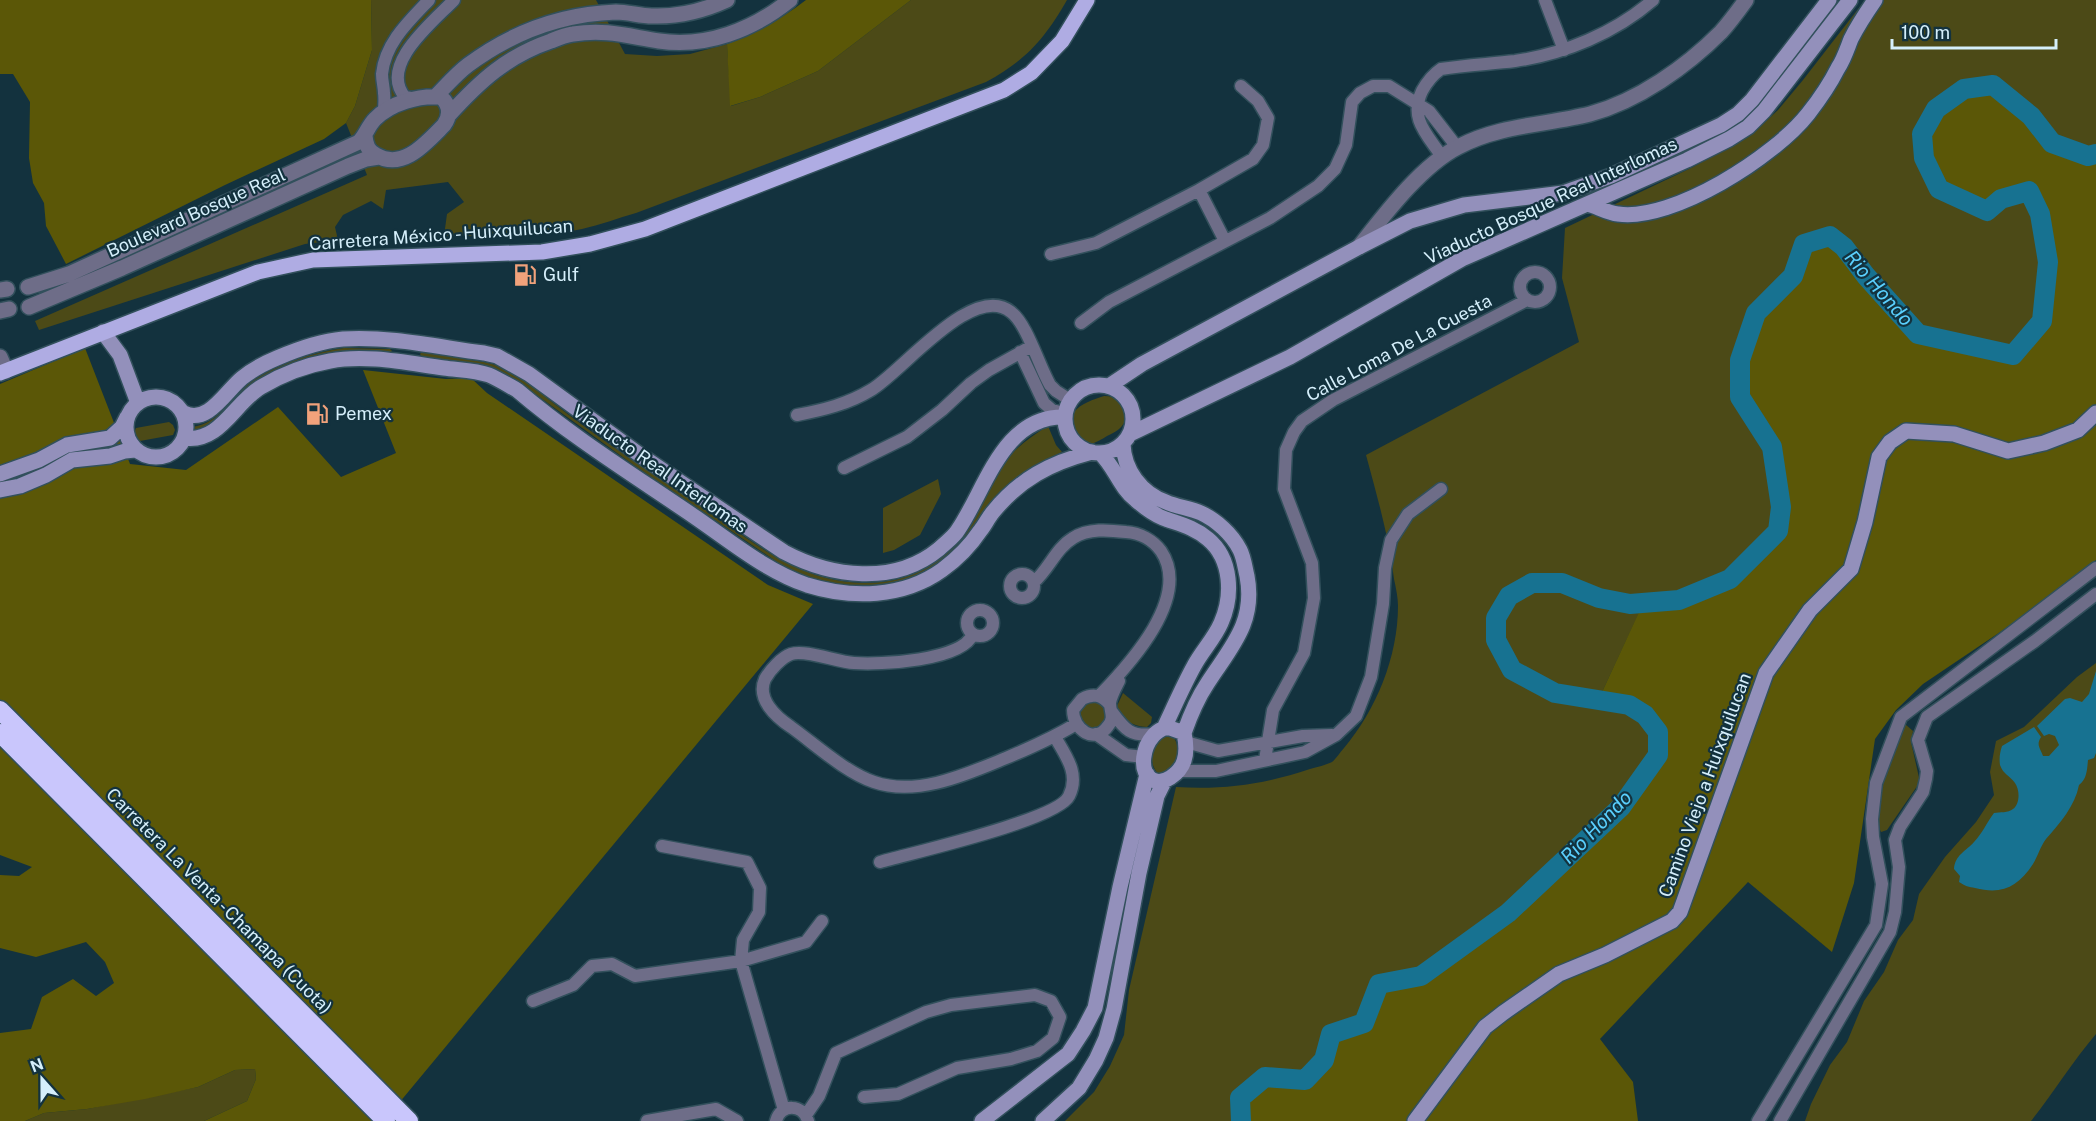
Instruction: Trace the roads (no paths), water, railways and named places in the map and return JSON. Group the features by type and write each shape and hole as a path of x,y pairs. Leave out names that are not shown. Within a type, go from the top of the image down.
{"highway":[{"name":"Carretera La Venta - Chamapa (Cuota)","path":"0,710 409,1121"},
{"name":"Carretera La Venta - Chamapa (Cuota)","path":"0,733 386,1121"}],"main road":[{"name":"Carretera México - Huixquilucan","path":"2,367 103,332 258,272 313,260 542,252 590,244 645,230 1004,90 1031,73 1062,41 1087,0"},
{"name":"Viaducto Bosque Real Interlomas","path":"1108,386 1142,363 1410,221 1464,205 1563,193 1611,176 1721,124 1738,114 1752,100 1829,0"},
{"name":"Viaducto Bosque Real Interlomas","path":"1126,439 1290,357 1462,260 1688,160 1729,139 1748,127 1764,111 1850,0"},
{"path":"1588,204 1618,214 1644,213 1668,207 1723,181 1755,161 1792,131 1808,114 1839,68 1851,40 1875,0"},
{"path":"103,332 120,355 138,403"},
{"name":"Viaducto Real Interlomas","path":"184,413 191,416 198,415 214,408 239,380 253,370 279,357 328,341 389,340 484,353 503,359 529,374 640,455 783,552 814,566 834,571 872,573 903,569 934,553 957,532 996,460 1007,446 1040,419 1067,410"},
{"name":"Viaducto Real Interlomas","path":"185,438 206,436 224,423 250,395 261,387 284,376 330,361 386,360 479,372 517,390 627,471 773,570 807,585 849,593 890,592 926,580 943,569 969,546 991,514 1014,488 1041,471 1071,458 1096,453"},
{"path":"982,1121 1068,1054 1095,1008 1119,887 1146,774 1144,757 1147,745 1159,731 1196,662 1220,625 1227,606 1229,589 1227,569 1219,551 1209,539 1182,523 1162,518 1133,498 1110,464 1096,453 1074,442 1066,430 1067,410 1086,387 1099,384 1122,393 1131,405 1134,420 1126,439 1125,462 1130,473 1149,494 1165,502 1200,513 1230,535 1240,550 1249,587 1245,622 1239,637 1198,698 1185,738 1184,762 1178,771 1165,780 1156,781 1146,774"},
{"path":"0,474 39,460 68,445 110,438 122,427 127,417 138,403 146,398 168,399 184,413 187,427 185,438 177,451 163,458 148,457 135,450 128,441 125,429 127,417"},
{"name":"Camino Viejo a Huixquilucan","path":"1415,1121 1485,1027 1503,1012 1559,974 1672,921 1680,912 1766,673 1810,610 1851,569 1865,522 1879,457 1890,442 1906,431 1954,434 2008,451 2044,443 2078,430 2096,413"},
{"path":"1096,453 1115,450 1126,439"},
{"path":"0,490 20,486 72,460 110,456 135,450"},
{"path":"1159,731 1170,728 1185,738"},
{"path":"1043,1121 1078,1088 1096,1060 1106,1038 1139,873 1157,796 1165,780"}],"street":[{"path":"384,112 382,78 390,46 429,0"},
{"path":"418,99 405,97 399,90 397,78 399,63 409,48 454,0"},
{"path":"435,97 466,66 506,41 542,26 581,14 619,12 650,16 679,16 728,0"},
{"path":"449,114 492,71 535,46 570,34 596,32 626,34 659,41 693,43 724,36 749,26 775,12 790,0"},
{"path":"1545,0 1564,50"},
{"path":"1442,157 1418,119 1417,104 1432,75 1441,69 1515,61 1564,50 1626,20 1653,0"},
{"path":"1359,247 1393,205 1442,157 1457,147 1486,134 1590,114 1614,106 1658,82 1698,54 1723,30 1746,0"},
{"path":"1051,254 1096,243 1199,190 1253,159 1263,145 1268,118 1258,101 1241,86"},
{"path":"1081,323 1109,302 1293,205 1318,186 1335,169 1346,145 1352,102 1360,93 1372,86 1389,86 1417,104 1435,117 1457,147"},
{"path":"379,157 368,148 365,136 369,127 384,112 407,101 441,97 447,102 449,114"},
{"name":"Boulevard Bosque Real","path":"29,307 52,299 348,166 379,157 386,160 406,158 444,125 449,114"},
{"name":"Boulevard Bosque Real","path":"28,287 49,282 359,142 365,136"},
{"path":"1199,190 1225,241"},
{"path":"49,282 52,299"},
{"name":"Calle Loma De La Cuesta","path":"1265,760 1273,710 1304,653 1314,598 1312,563 1284,489 1286,450 1294,432 1302,421 1334,400 1527,300"},
{"path":"797,415 832,408 872,390 932,338 966,314 980,307 1003,306 1013,313 1032,346 1050,385 1067,410"},
{"path":"844,468 907,437 934,417 971,383 1032,346"},
{"path":"1020,352 1044,403 1053,410 1067,410"},
{"path":"1178,771 1216,771 1305,752 1336,735 1356,716 1371,677 1383,604 1385,568 1391,540 1408,514 1441,489"},
{"path":"1034,582 1045,572 1064,545 1074,537 1090,531 1131,532 1143,536 1154,543 1166,560 1170,569 1169,594 1165,606 1123,670 1099,696"},
{"path":"1758,1121 1876,925 1882,884 1873,837 1872,819 1876,783 1901,717 2096,568"},
{"path":"1780,1121 1890,932 1895,912 1898,877 1895,840 1900,827 1923,792 1927,771 1918,740 1927,717 2035,641 2096,594"},
{"path":"973,634 971,641 955,650 906,662 854,663 830,660 808,653 791,654 776,665 765,680 763,694 771,710 787,724 854,773 875,783 904,787 941,782 971,772 1055,737 1076,724"},
{"path":"1096,734 1102,732 1110,724 1111,708 1123,670"},
{"path":"1144,757 1126,755 1096,734 1084,732 1073,717 1076,704 1088,696 1099,696 1129,732 1139,736 1159,731"},
{"path":"1901,717 1922,727"},
{"path":"1185,738 1218,752 1303,736 1336,735"},
{"path":"880,862 1027,821 1055,808 1069,798 1074,778 1068,760 1055,737"},
{"path":"1873,837 1895,840"},
{"path":"662,846 747,862 760,888 759,912 743,940 741,961 784,1110"},
{"path":"533,1001 573,985 592,966 612,964 634,976 741,961 806,942 822,921"},
{"path":"776,1121 784,1110 792,1107 800,1109 807,1118 819,1096 836,1053 926,1012 951,1005 1035,995 1051,1001 1060,1017 1053,1038 1037,1051 1011,1059 957,1068 927,1079 898,1094 864,1097"},
{"path":"647,1121 716,1109 737,1121"}],"water":[{"path":"2096,671 2096,753 2094,758 2088,760 2085,777 2066,814 2044,842 2027,872 2015,884 2001,890 1985,890 1959,882 1960,876 1954,869 1959,857 1977,839 1994,813 2009,811 2017,804 2017,786 2000,765 2002,746 2034,727 2041,737 2039,744 2043,756 2049,756 2059,745 2055,736 2049,734 2044,736 2037,726 2065,699 2070,698 2082,702 2089,694"}],"waterway":[{"name":"Rio Hondo","path":"1241,1121 1240,1098 1265,1077 1305,1080 1324,1060 1331,1034 1364,1023 1379,984 1421,976 1508,913 1621,807 1658,755 1658,732 1645,715 1629,705 1555,693 1512,670 1496,640 1496,618 1509,596 1532,583 1562,583 1599,598 1630,604 1679,600 1730,579 1778,531 1781,507 1772,447 1740,397 1740,360 1756,313 1793,276 1804,244 1830,236 1844,247 1866,276 1918,334 2013,355 2042,321 2048,262 2040,214 2029,191 2001,199 1987,211 1939,189 1924,158 1922,134 1936,109 1964,89 1993,85 2031,116 2052,143 2088,156 2096,154"}],"place":[{"name":"Gulf","path":"525,275"},
{"name":"Pemex","path":"317,414"}]}
